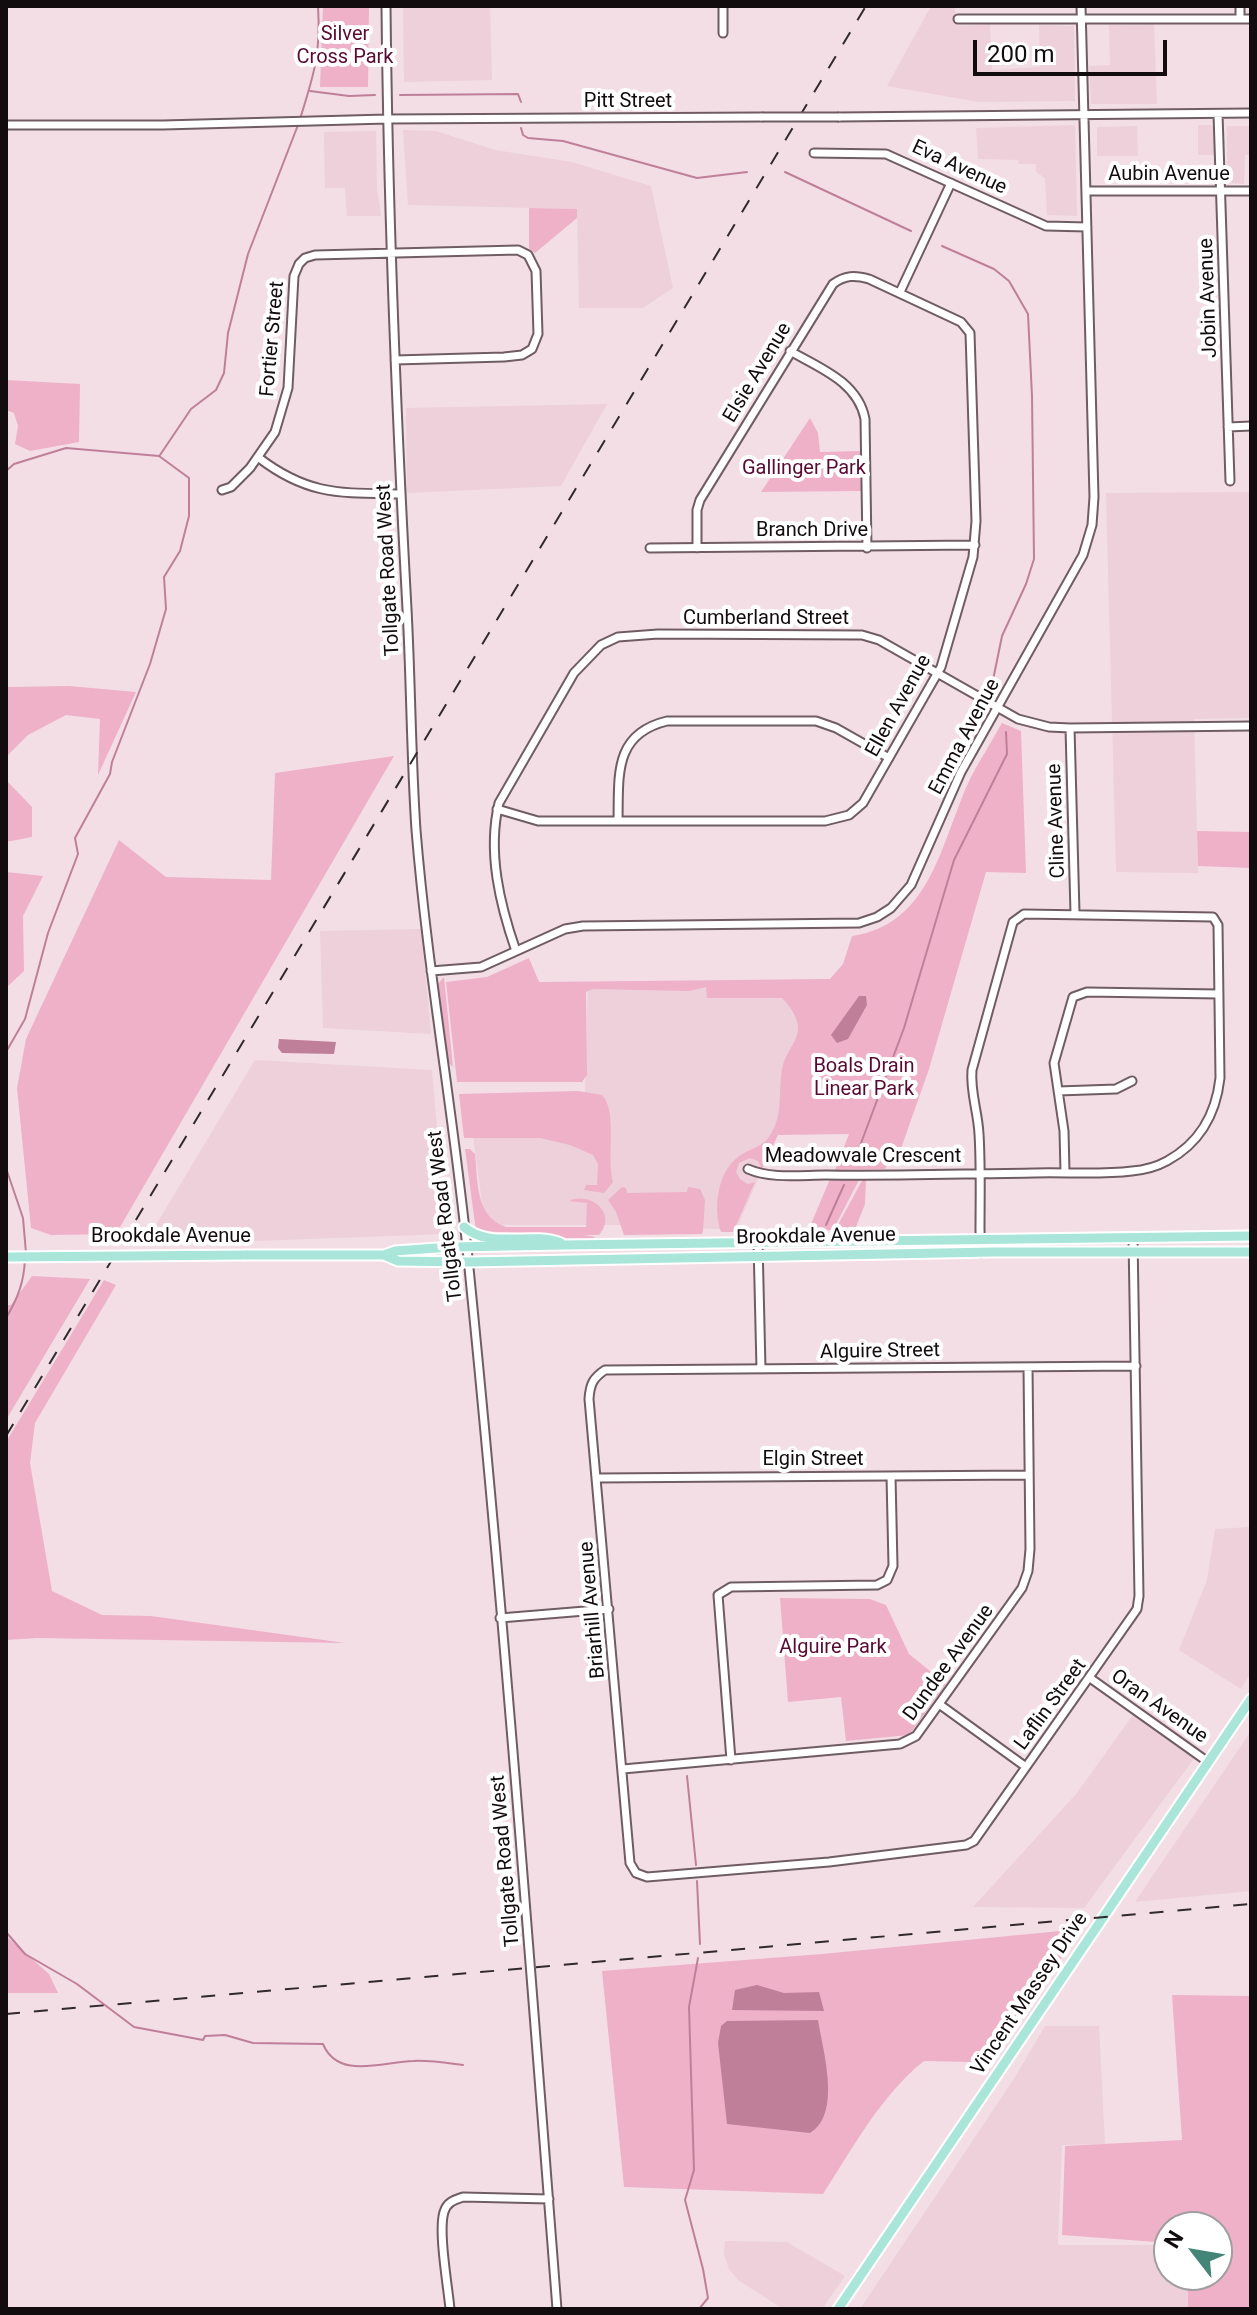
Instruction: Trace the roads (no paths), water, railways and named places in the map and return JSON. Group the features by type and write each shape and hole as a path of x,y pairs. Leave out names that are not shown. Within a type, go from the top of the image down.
{"main road":[{"path":"464,1227 472,1234 486,1238 549,1238 564,1245"},
{"name":"Brookdale Avenue","path":"6,1257 384,1255 395,1251 564,1245 1251,1236"},
{"name":"Brookdale Avenue","path":"384,1255 398,1261 469,1262 981,1253 1251,1252"},
{"name":"Vincent Massey Drive","path":"838,2309 1251,1699"}],"street":[{"name":"Tollgate Road West","path":"386,6 395,360 411,754 431,971 469,1262 531,1959 557,2309"},
{"path":"723,6 723,33"},
{"name":"Emma Avenue","path":"431,971 473,969 565,929 583,926 859,923 891,908 908,890 961,772 1078,566 1092,525 1095,506 1081,6"},
{"path":"1240,6 1240,19"},
{"path":"958,19 1251,19"},
{"name":"Pitt Street","path":"6,125 1251,113"},
{"name":"Jobin Avenue","path":"1218,114 1230,481"},
{"name":"Eva Avenue","path":"814,153 886,154 1046,226 1087,227"},
{"path":"900,292 951,183"},
{"name":"Aubin Avenue","path":"1087,191 1251,191"},
{"path":"392,255 518,250 528,255 536,271 538,334 528,352 504,357 395,360"},
{"name":"Fortier Street","path":"222,490 231,487 259,458 275,432 285,404 294,276 299,264 315,255 392,255"},
{"name":"Elsie Avenue","path":"697,548 700,500 825,293 840,279 856,276 900,292"},
{"name":"Ellen Avenue","path":"497,809 538,821 838,819 849,815 863,803 938,672 975,545 970,333 961,322 900,292"},
{"path":"790,351 854,391 862,404 865,419 867,548"},
{"path":"1228,427 1251,426"},
{"path":"259,458 293,480 323,491 401,494"},
{"name":"Branch Drive","path":"650,548 975,545"},
{"name":"Cumberland Street","path":"516,951 498,887 494,826 497,809 506,787 574,673 601,645 618,637 658,634 862,635 879,640 1028,723 1070,728 1251,726"},
{"path":"618,821 619,770 624,752 636,736 648,727 667,721 816,721 836,728 889,758"},
{"name":"Cline Avenue","path":"1070,728 1075,913"},
{"name":"Meadowvale Crescent","path":"748,1169 770,1175 979,1174 1125,1172 1145,1169 1180,1153 1202,1132 1218,1097 1218,925 1213,917 1024,914 1013,922 972,1070 971,1085 979,1135 979,1174"},
{"path":"1065,1172 1065,1143 1054,1063 1070,1004 1077,994 1219,994"},
{"path":"1058,1091 1116,1089 1132,1081"},
{"path":"979,1174 981,1253"},
{"name":"Laflin Street","path":"634,1871 647,1877 829,1862 966,1845 974,1841 1136,1614 1133,1238"},
{"path":"758,1242 761,1369"},
{"name":"Alguire Street","path":"624,1370 1136,1366"},
{"name":"Dundee Avenue","path":"623,1769 900,1744 916,1736 1013,1603 1025,1579 1030,1557 1028,1367"},
{"name":"Briarhill Avenue","path":"624,1370 605,1370 595,1376 589,1399 630,1863 634,1871"},
{"name":"Elgin Street","path":"598,1478 1029,1475"},
{"path":"731,1760 718,1595 731,1587 882,1583 891,1573 893,1563 891,1476"},
{"path":"500,1618 609,1609"},
{"name":"Oran Avenue","path":"1090,1678 1208,1762"},
{"path":"939,1704 1026,1767"},
{"path":"450,2309 443,2226 444,2211 451,2201 463,2197 549,2199"}],"waterway":[{"path":"300,119 315,64 318,6"},
{"path":"310,91 349,96 375,95"},
{"path":"400,95 518,94 521,102"},
{"path":"160,455 191,409 216,390 224,373 228,333 248,254 298,125"},
{"path":"521,128 528,138 563,141 697,178 747,172"},
{"path":"785,172 911,231"},
{"path":"942,246 994,269 1009,281 1028,314 1034,559 1002,636 993,680"},
{"path":"6,471 14,464 66,448 159,456 189,478 189,516 180,551 164,577 166,609 150,664 110,774 75,838 78,854 48,933 25,1019 6,1052"},
{"path":"854,1162 904,1028 954,860 1007,754 1006,732"},
{"path":"6,1168 23,1218 26,1253"},
{"path":"826,1225 844,1185"},
{"path":"6,1318 20,1290 25,1259"},
{"path":"687,1776 696,1865"},
{"path":"697,1881 700,1944"},
{"path":"6,1932 25,1954 77,1984 134,2027 203,2040 205,2036 225,2035 253,2043 323,2044 330,2055 350,2065 375,2066 419,2061 463,2065"},
{"path":"698,1958 689,2007 694,2170 685,2200 708,2298 699,2309"}],"railway":[{"path":"6,1436 866,6"},
{"path":"6,2014 1251,1904"}],"park label":[{"name":"Silver Cross Park","path":"345,46"},
{"name":"Gallinger Park","path":"804,469"},
{"name":"Boals Drain Linear Park","path":"864,1078"},
{"name":"Alguire Park","path":"833,1648"}]}
